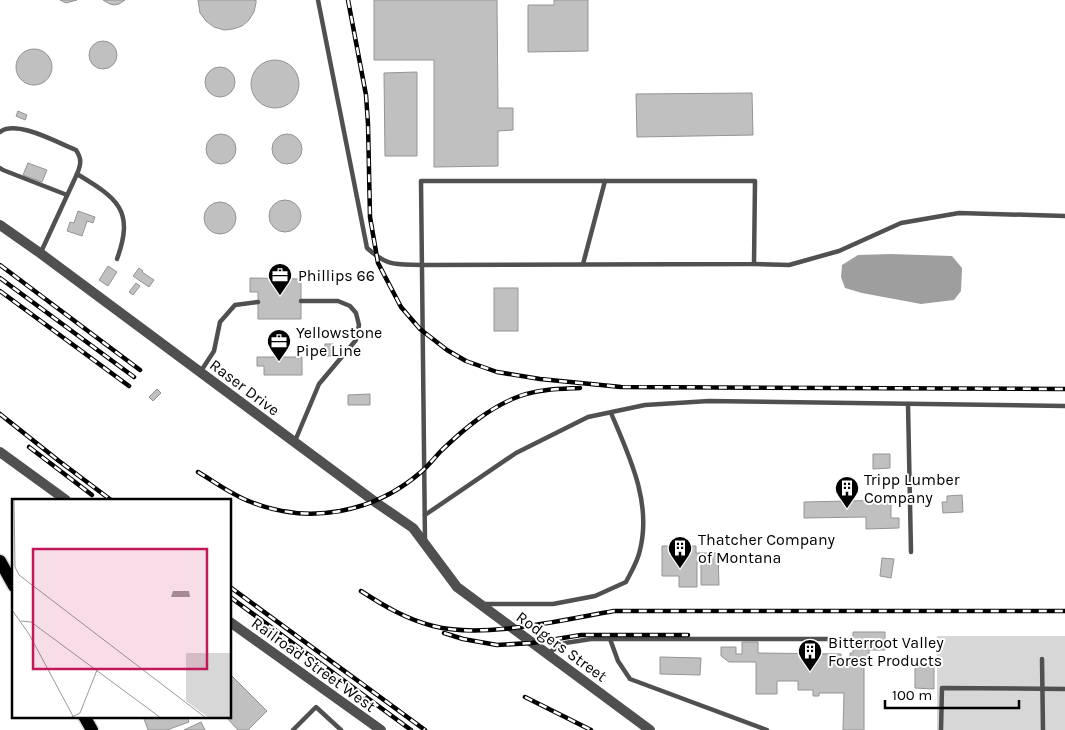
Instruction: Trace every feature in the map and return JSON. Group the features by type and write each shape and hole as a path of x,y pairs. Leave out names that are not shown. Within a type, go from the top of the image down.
{"main road":[{"path":"0,561 12,582"},
{"path":"85,718 92,730"}],"street":[{"name":"Raser Drive","path":"0,226 40,253 413,528 456,587"},
{"path":"0,452 65,499"},
{"name":"Rodgers Street","path":"456,587 650,730"},
{"name":"Railroad Street West","path":"231,623 382,730"}],"lane":[{"path":"318,0 367,248 379,259 392,264 789,265 838,252 900,223 958,213 1065,216"},
{"path":"0,132 4,129 22,128 76,150 80,156 81,164 77,174 40,253"},
{"path":"0,168 67,195"},
{"path":"77,174 104,190 119,206 124,222 123,241 117,259"},
{"path":"425,545 421,181 755,181 754,264"},
{"path":"583,264 605,181"},
{"path":"294,442 319,384 356,340 359,325 356,313 350,306 338,301 301,301"},
{"path":"200,372 214,351 220,322 235,305 258,302"},
{"path":"425,515 516,453 588,417 645,406 709,401 1065,406"},
{"path":"908,404 911,552"},
{"path":"479,604 553,604 595,596 626,582 640,551 644,512 632,462 611,413"},
{"path":"547,654 565,643 591,639 835,639"},
{"path":"610,639 618,661 630,679 767,730"},
{"path":"1042,659 1043,730"},
{"path":"941,730 942,688 1065,689"},
{"path":"293,730 316,707 341,730"}],"shaded area":[{"path":"858,255 952,256 962,268 961,291 954,300 921,304 845,288 841,277 842,265"},
{"path":"937,636 1065,636 1065,730 937,730"}],"building":[{"path":"60,0 77,0 66,3"},
{"path":"103,0 125,0 114,5"},
{"path":"198,0 256,0 256,3 254,12 242,26 224,30 214,27 206,21 200,13"},
{"path":"374,0 497,0 498,108 513,108 513,130 498,131 498,166 434,167 434,60 374,60"},
{"path":"554,0 588,0 588,51 528,52 528,5 554,5"},
{"path":"103,41 113,45 117,55 113,65 103,69 93,65 89,55 93,45"},
{"path":"34,49 47,54 52,67 47,80 34,85 21,80 16,67 21,54"},
{"path":"275,60 284,62 292,67 297,75 299,84 297,93 292,101 284,106 275,108 266,106 258,101 253,93 251,84 253,75 258,67 266,62"},
{"path":"220,67 231,71 235,82 231,93 220,97 209,93 205,82 209,71"},
{"path":"417,72 417,156 385,156 384,73"},
{"path":"752,93 753,135 637,137 636,94"},
{"path":"18,111 27,115 25,120 16,116"},
{"path":"221,134 232,138 236,149 232,160 221,164 210,160 206,149 210,138"},
{"path":"287,134 298,138 302,149 298,160 287,164 276,160 272,149 276,138"},
{"path":"28,163 47,170 42,182 23,175"},
{"path":"285,200 297,204 301,216 297,228 285,232 273,228 269,216 273,204"},
{"path":"220,202 231,207 236,218 231,229 220,234 209,229 204,218 209,207"},
{"path":"78,211 95,217 93,223 87,221 82,236 67,231 70,222 74,223"},
{"path":"108,266 117,272 108,286 99,280"},
{"path":"139,268 154,280 149,287 133,276"},
{"name":"Phillips 66","path":"250,278 301,279 301,319 258,319 258,292 250,292"},
{"path":"136,283 140,286 133,295 129,292"},
{"path":"494,288 518,288 518,331 494,331"},
{"path":"325,344 333,344 333,356 325,356"},
{"name":"Yellowstone Pipe Line","path":"257,357 302,357 302,375 264,375 264,366 257,366"},
{"path":"157,389 161,393 153,401 149,397"},
{"path":"370,394 370,405 348,405 348,395"},
{"path":"873,454 890,454 890,468 873,469"},
{"path":"962,495 963,512 943,513 942,502 947,502 947,496"},
{"name":"Tripp Lumber Company","path":"891,500 891,518 899,518 899,528 866,529 866,517 804,518 804,502"},
{"name":"Thatcher Company of Montana","path":"662,546 696,546 696,553 718,553 719,585 701,585 701,562 697,562 697,587 679,587 679,576 662,576"},
{"path":"882,558 894,559 891,578 880,576"},
{"name":"Bitterroot Valley Forest Products","path":"853,632 885,632 885,650 869,650 869,662 864,662 864,730 843,730 844,693 819,693 819,696 813,696 813,690 798,690 798,681 777,681 777,694 756,694 756,662 729,662 721,656 721,647 736,647 736,654 742,654 742,642 758,642 758,653 841,654 841,660 850,660 850,653 853,653"},
{"path":"660,657 701,658 700,675 660,674"},
{"path":"915,661 934,662 934,689 915,688"},
{"path":"231,675 267,711 248,730 238,730 227,718 231,718"},
{"path":"144,718 188,718 189,722 167,730 148,730"},
{"path":"201,722 205,730 184,730"}],"railway":[{"path":"348,0 366,95 370,217 378,263 401,307 420,329 447,350 466,361 497,372 540,379 621,387 1065,389"},
{"path":"0,265 140,370"},
{"path":"0,278 134,377"},
{"path":"0,291 129,386"},
{"path":"198,472 237,496 273,509 295,513 340,511 362,506 403,486 421,472 460,434 498,406 520,396 535,392 580,388"},
{"path":"0,414 110,499"},
{"path":"29,447 92,495"},
{"path":"231,588 425,730"},
{"path":"361,591 396,612 414,620 433,626 475,630 523,627 614,611 1065,611"},
{"path":"231,598 411,730"},
{"path":"444,633 463,639 497,645 532,643 581,635 688,635"},
{"path":"525,697 591,730"}],"place":[{"name":"Phillips 66","path":"280,296"},
{"name":"Yellowstone Pipe Line","path":"279,362"},
{"name":"Tripp Lumber Company","path":"847,509"},
{"name":"Thatcher Company of Montana","path":"680,569"},
{"name":"Bitterroot Valley Forest Products","path":"810,672"}]}
